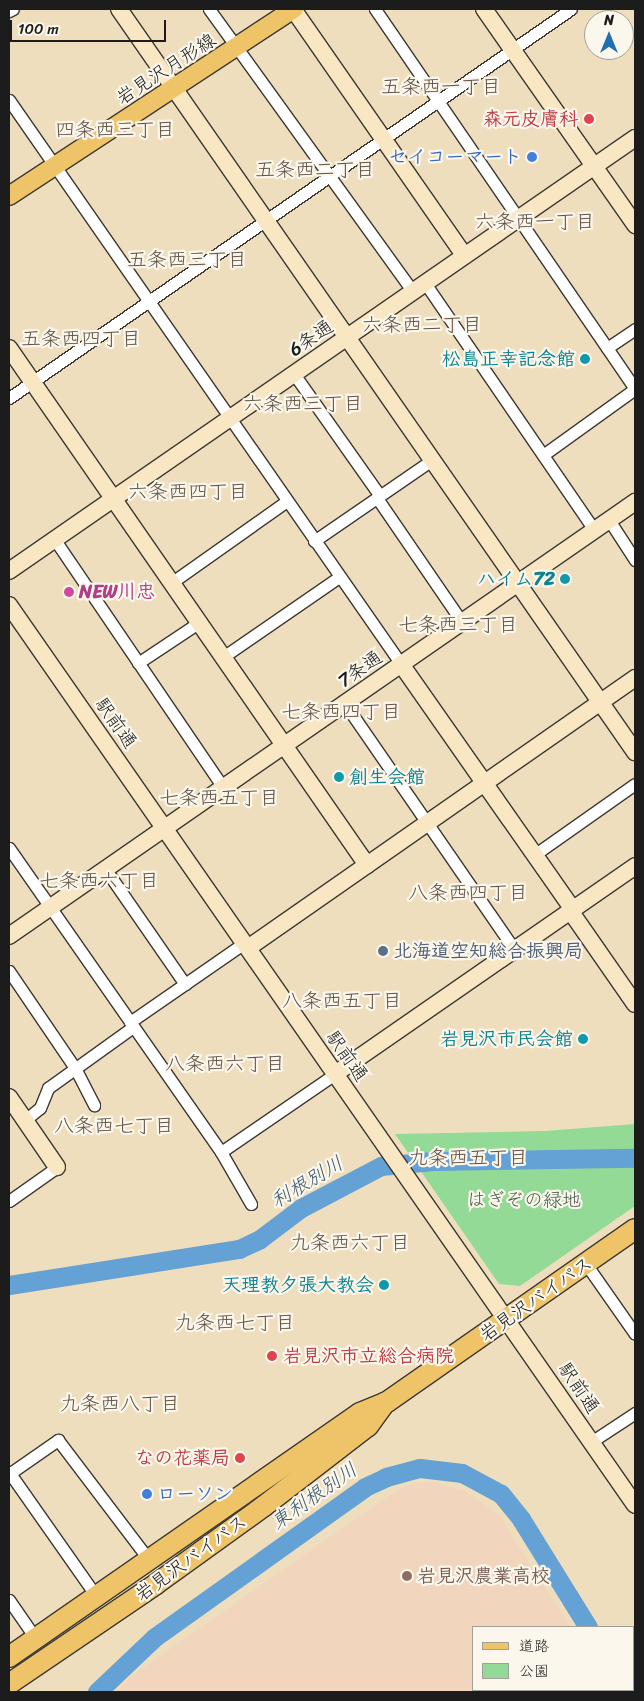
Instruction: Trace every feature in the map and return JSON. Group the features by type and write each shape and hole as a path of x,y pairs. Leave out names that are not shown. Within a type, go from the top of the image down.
{"highway":[{"name":"岩見沢バイパス","path":"9,1657 360,1413 386,1402 635,1229"},
{"name":"岩見沢バイパス","path":"9,1684 264,1506 368,1426 386,1402"}],"main road":[{"name":"岩見沢月形線","path":"9,196 238,48 293,9"}],"street":[{"path":"9,12 13,9"},
{"path":"119,9 432,460 519,582 635,752"},
{"path":"209,9 328,176 419,288 543,455 594,530"},
{"path":"293,9 464,255"},
{"path":"375,9 635,389 543,455"},
{"path":"484,9 635,225"},
{"path":"9,398 571,9"},
{"path":"9,100 56,165 339,577 534,854 635,1004"},
{"name":"6条通","path":"9,571 635,138"},
{"path":"607,348 635,329"},
{"path":"9,348 366,865"},
{"path":"294,374 462,622"},
{"path":"314,540 432,460"},
{"path":"171,583 287,501"},
{"name":"7条通","path":"9,936 635,502"},
{"path":"609,520 635,560"},
{"path":"54,540 223,787"},
{"path":"223,657 339,577"},
{"name":"駅前通","path":"9,605 376,1133 508,1318 635,1506"},
{"path":"138,663 198,623"},
{"path":"25,1120 40,1108 48,1088 185,984 366,865 635,678"},
{"path":"345,704 515,950"},
{"path":"534,854 635,784"},
{"path":"9,848 221,1152 250,1204"},
{"path":"221,1152 634,869"},
{"path":"106,870 185,984"},
{"path":"9,971 75,1068 94,1104"},
{"path":"9,1097 57,1167 9,1201"},
{"path":"586,1264 635,1334"},
{"path":"591,1442 635,1413"},
{"path":"96,1596 9,1473 58,1440 149,1560"},
{"path":"9,1600 36,1639"},
{"path":"9,1692 46,1660"}],"shaded area":[{"name":"岩見沢農業高校","path":"433,1482 467,1492 499,1515 569,1626 472,1626 472,1691 624,1692 117,1692 133,1675 394,1492 411,1484"}],"green space":[{"name":"はぎぞの緑地","path":"635,1124 635,1206 520,1286 499,1284 395,1134 545,1131"}],"waterway":[{"name":"利根別川","path":"9,1285 239,1249 260,1239 301,1208 381,1166 433,1161 635,1158"},
{"name":"東利根別川","path":"97,1692 155,1637 365,1487 386,1477 420,1468 462,1473 501,1494 521,1519 587,1626"}],"place":[{"name":"森元皮膚科","path":"589,119"},
{"name":"セイコーマート","path":"532,157"},
{"name":"松島正幸記念館","path":"585,359"},
{"name":"ハイム72","path":"565,579"},
{"name":"NEW川忠","path":"69,592"},
{"name":"創生会館","path":"339,777"},
{"name":"北海道空知総合振興局","path":"383,951"},
{"name":"岩見沢市民会館","path":"583,1039"},
{"name":"天理教夕張大教会","path":"384,1285"},
{"name":"岩見沢市立総合病院","path":"272,1356"},
{"name":"なの花薬局","path":"240,1458"},
{"name":"ローソン","path":"147,1494"},
{"name":"岩見沢農業高校","path":"407,1576"}],"district":[{"name":"五条西一丁目","path":"441,86"},
{"name":"四条西三丁目","path":"115,129"},
{"name":"五条西二丁目","path":"315,169"},
{"name":"六条西一丁目","path":"535,221"},
{"name":"五条西三丁目","path":"187,259"},
{"name":"六条西二丁目","path":"422,324"},
{"name":"五条西四丁目","path":"81,338"},
{"name":"六条西三丁目","path":"303,403"},
{"name":"六条西四丁目","path":"188,491"},
{"name":"七条西三丁目","path":"458,624"},
{"name":"七条西四丁目","path":"341,711"},
{"name":"七条西五丁目","path":"219,797"},
{"name":"七条西六丁目","path":"99,880"},
{"name":"八条西四丁目","path":"468,892"},
{"name":"八条西五丁目","path":"342,1000"},
{"name":"八条西六丁目","path":"225,1063"},
{"name":"八条西七丁目","path":"114,1125"},
{"name":"九条西五丁目","path":"468,1157"},
{"name":"九条西六丁目","path":"350,1242"},
{"name":"九条西七丁目","path":"235,1322"},
{"name":"九条西八丁目","path":"120,1403"}]}
